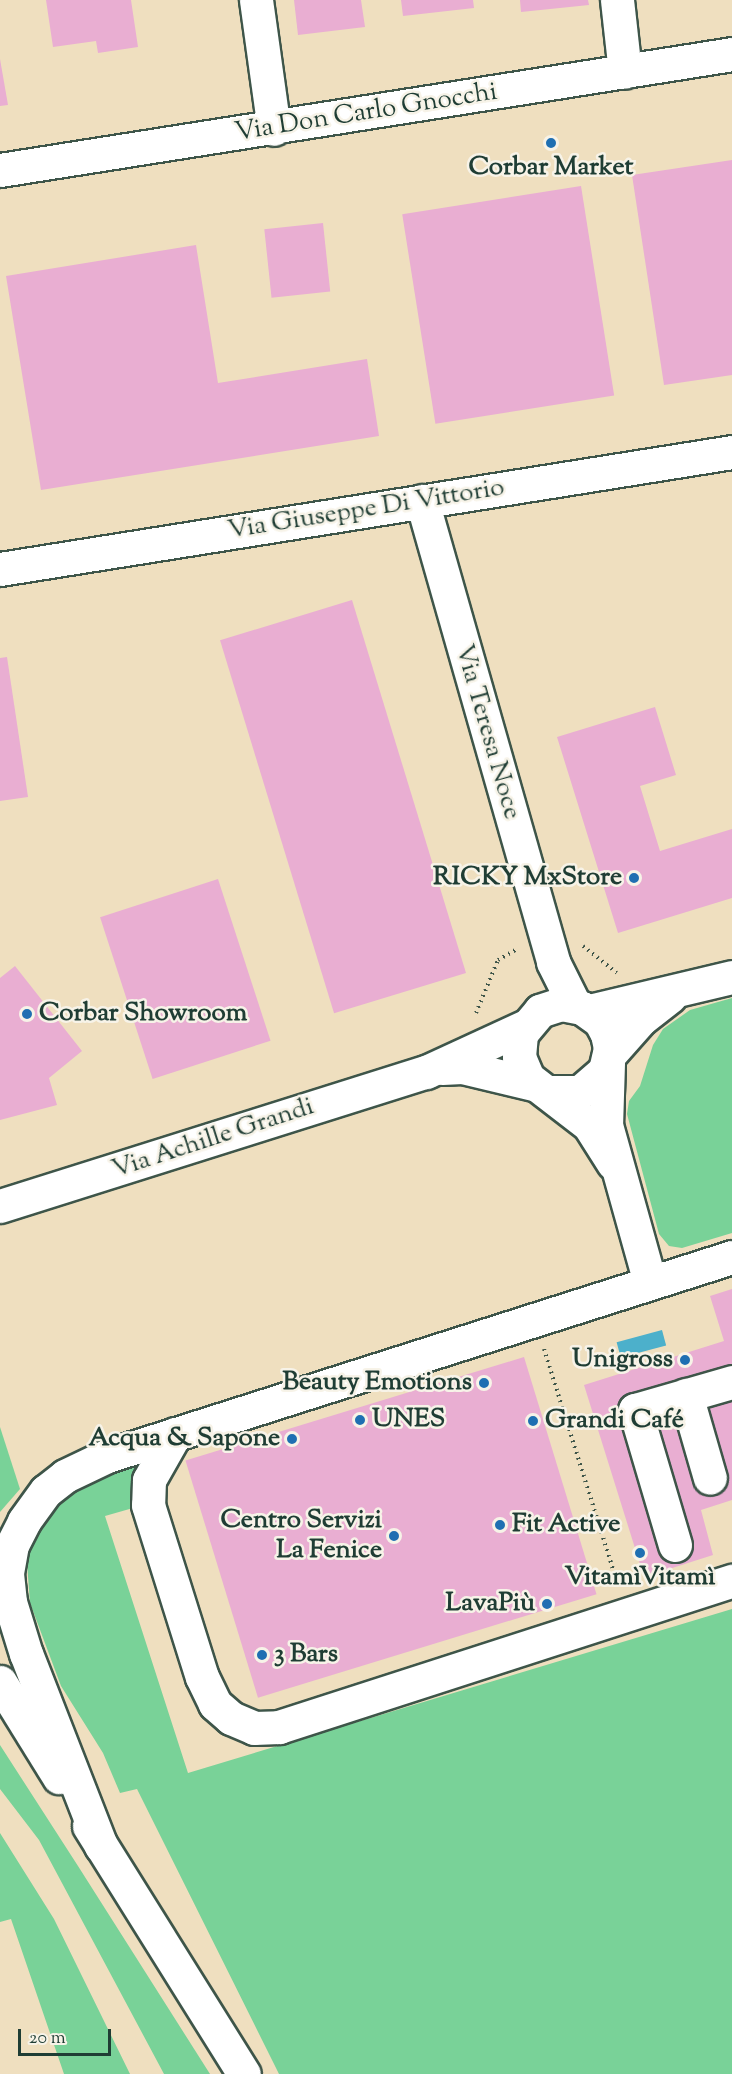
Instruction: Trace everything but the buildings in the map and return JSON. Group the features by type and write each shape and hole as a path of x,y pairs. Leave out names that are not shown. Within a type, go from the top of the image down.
{"street":[{"path":"256,0 274,129"},
{"path":"617,0 625,72"},
{"name":"Via Don Carlo Gnocchi","path":"0,170 274,129 732,54"},
{"name":"Via Giuseppe Di Vittorio","path":"0,569 732,452"},
{"name":"Via Teresa Noce","path":"422,501 550,952 582,1008"},
{"path":"550,952 548,991 529,1021 519,1057 540,1088 588,1125 613,1163"},
{"path":"426,1072 529,1021 554,1006 582,1008 674,994 732,977"},
{"path":"426,1072 462,1067 540,1088 580,1092 597,1081 609,1059 641,1019 674,994"},
{"path":"582,1008 604,1027 609,1059 606,1125 613,1163 650,1283"},
{"name":"Via Achille Grandi","path":"0,1206 426,1072"},
{"path":"101,1846 26,1654 10,1602 7,1573 12,1545 24,1521 46,1491 99,1458 732,1257"},
{"path":"675,1545 634,1410 732,1382"},
{"path":"686,1395 710,1478"},
{"path":"175,1434 149,1480 148,1505 202,1677 215,1704 231,1719 254,1728 279,1727 732,1581"},
{"path":"0,1682 244,2074"}],"path":[{"path":"473,1022 498,960 517,949 550,952 580,943 626,981"},
{"path":"535,1319 627,1615"}],"green space":[{"path":"732,998 732,1233 682,1248 669,1246 659,1234 627,1114 629,1101 640,1086 653,1045 663,1029 690,1010"},
{"path":"0,1427 20,1489 0,1512"},
{"path":"142,1461 132,1481 133,1508 105,1516 188,1773 732,1609 732,2074 279,2074 137,1789 120,1793 103,1753 61,1686 30,1603 27,1563 31,1544 52,1508 93,1480"},
{"path":"0,1745 210,2074 164,2074 39,1840 0,1789"},
{"path":"0,1833 54,1919 130,2074 64,2074 11,1919 0,1922"}],"water":[{"path":"662,1330 666,1345 621,1358 617,1342"}],"place":[{"name":"Corbar Market","path":"551,143"},
{"name":"RICKY MxStore","path":"634,878"},
{"name":"Corbar Showroom","path":"27,1014"},
{"name":"Unigross","path":"685,1360"},
{"name":"Beauty Emotions","path":"484,1383"},
{"name":"UNES","path":"360,1420"},
{"name":"Grandi Café","path":"533,1421"},
{"name":"Acqua & Sapone","path":"292,1439"},
{"name":"Fit Active","path":"500,1525"},
{"name":"Centro Servizi La Fenice","path":"394,1536"},
{"name":"VitamìVitamì","path":"640,1553"},
{"name":"LavaPiù","path":"547,1604"},
{"name":"3 Bars","path":"262,1655"}]}
